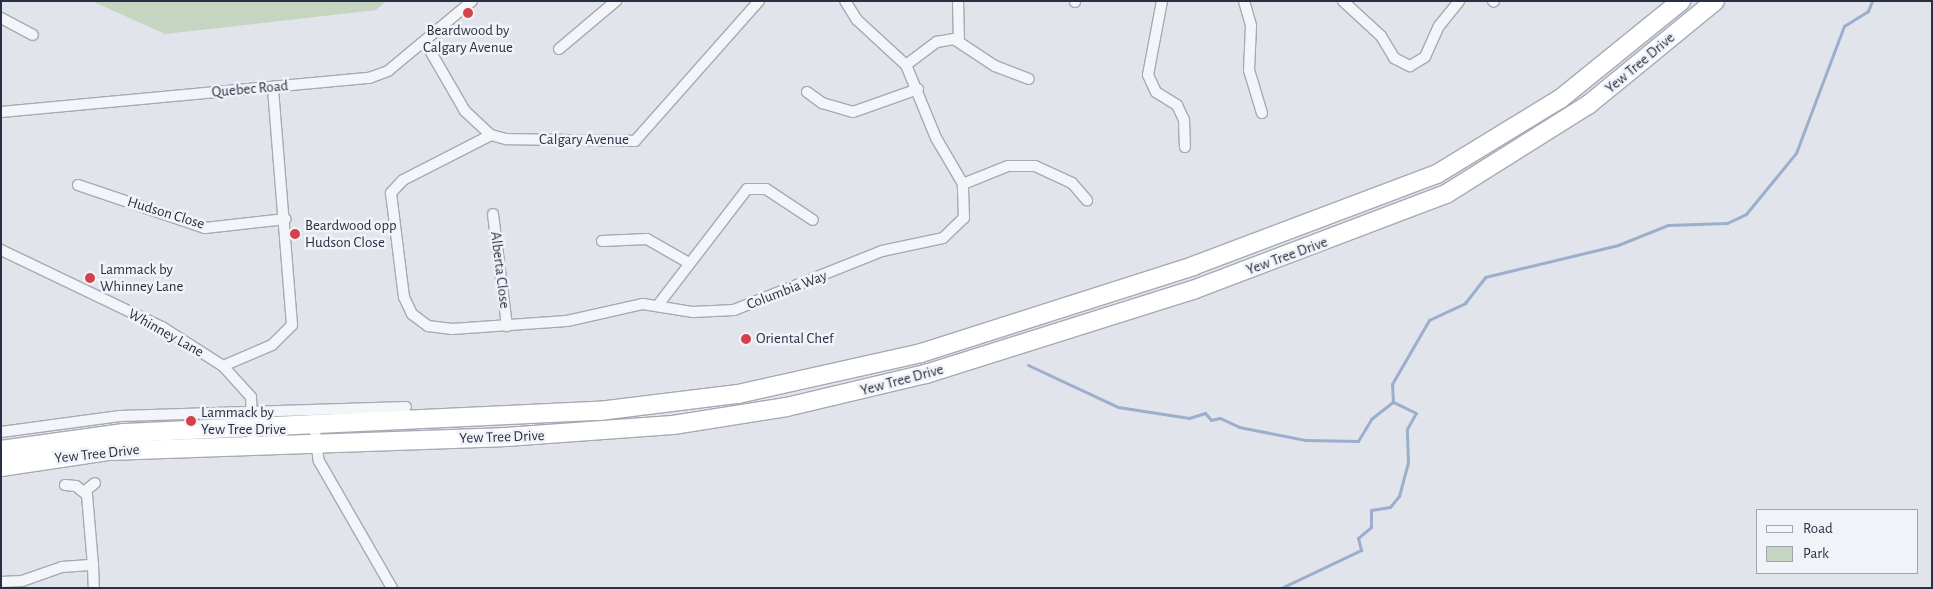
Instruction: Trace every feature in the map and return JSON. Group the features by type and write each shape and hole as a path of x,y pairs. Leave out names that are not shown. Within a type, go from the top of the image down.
{"highway":[{"name":"Yew Tree Drive","path":"1,450 252,418 314,424 495,418 693,400 787,385 921,353 1193,266 1436,174 1560,99 1681,1"},
{"name":"Yew Tree Drive","path":"1,467 108,451 315,441 591,433 697,422 787,407 926,374 1193,290 1446,194 1588,105 1715,1"},
{"path":"1436,174 1446,194"},
{"path":"921,353 926,374"},
{"path":"693,400 697,422"}],"street":[{"name":"Quebec Road","path":"1,112 273,87 380,74 425,42 472,1"},
{"path":"559,48 616,1"},
{"name":"Calgary Avenue","path":"490,135 506,139 635,141 759,1"},
{"path":"958,1 959,41"},
{"path":"1162,1 1148,75 1156,92 1177,105 1184,120 1185,147"},
{"path":"1244,1 1251,26 1249,70 1262,113"},
{"path":"1343,1 1381,36 1394,58 1410,66 1424,57 1439,26 1459,1"},
{"path":"849,2 857,20 906,65 918,89 936,138 964,184 1008,166 1035,166 1072,183 1087,200"},
{"path":"1,18 32,35"},
{"path":"906,65 937,42 959,41 995,66 1029,79"},
{"path":"425,42 465,111 490,135"},
{"path":"223,366 272,345 292,325 273,87"},
{"path":"807,92 822,103 853,112 918,89"},
{"name":"Columbia Way","path":"490,135 398,183 391,203 404,297 412,314 442,329 507,326 658,305 710,312 741,308 882,251 944,238 964,218 964,184"},
{"name":"Hudson Close","path":"78,185 205,228 285,219"},
{"path":"658,305 748,189 766,189 813,220"},
{"name":"Alberta Close","path":"493,214 507,326"},
{"path":"602,241 647,239 689,263"},
{"name":"Whinney Lane","path":"1,250 162,327 223,366 244,385 252,418 253,444"},
{"path":"1,432 80,420 252,418 406,407"},
{"path":"314,424 319,460 392,588"},
{"path":"84,492 95,483"},
{"path":"65,485 84,492"},
{"path":"84,492 91,513 94,588"},
{"path":"1,582 22,581 62,567 93,565"}],"green space":[{"path":"92,1 386,1 376,10 165,34"}],"waterway":[{"path":"1028,365 1118,407 1189,418 1205,413 1211,420 1220,418 1239,427 1305,440 1358,441 1371,419 1393,402 1392,384 1429,320 1465,303 1485,277 1618,245 1668,225 1727,223 1746,214 1796,153 1844,26 1868,11 1872,1"},
{"path":"1281,588 1361,550 1358,538 1371,527 1371,510 1390,507 1399,496 1408,463 1407,429 1416,413 1393,402"}],"place":[{"name":"Beardwood by Calgary Avenue","path":"468,13"},
{"name":"Beardwood opp Hudson Close","path":"295,234"},
{"name":"Lammack by Whinney Lane","path":"90,278"},
{"name":"Oriental Chef","path":"746,339"},
{"name":"Lammack by Yew Tree Drive","path":"191,421"}]}
